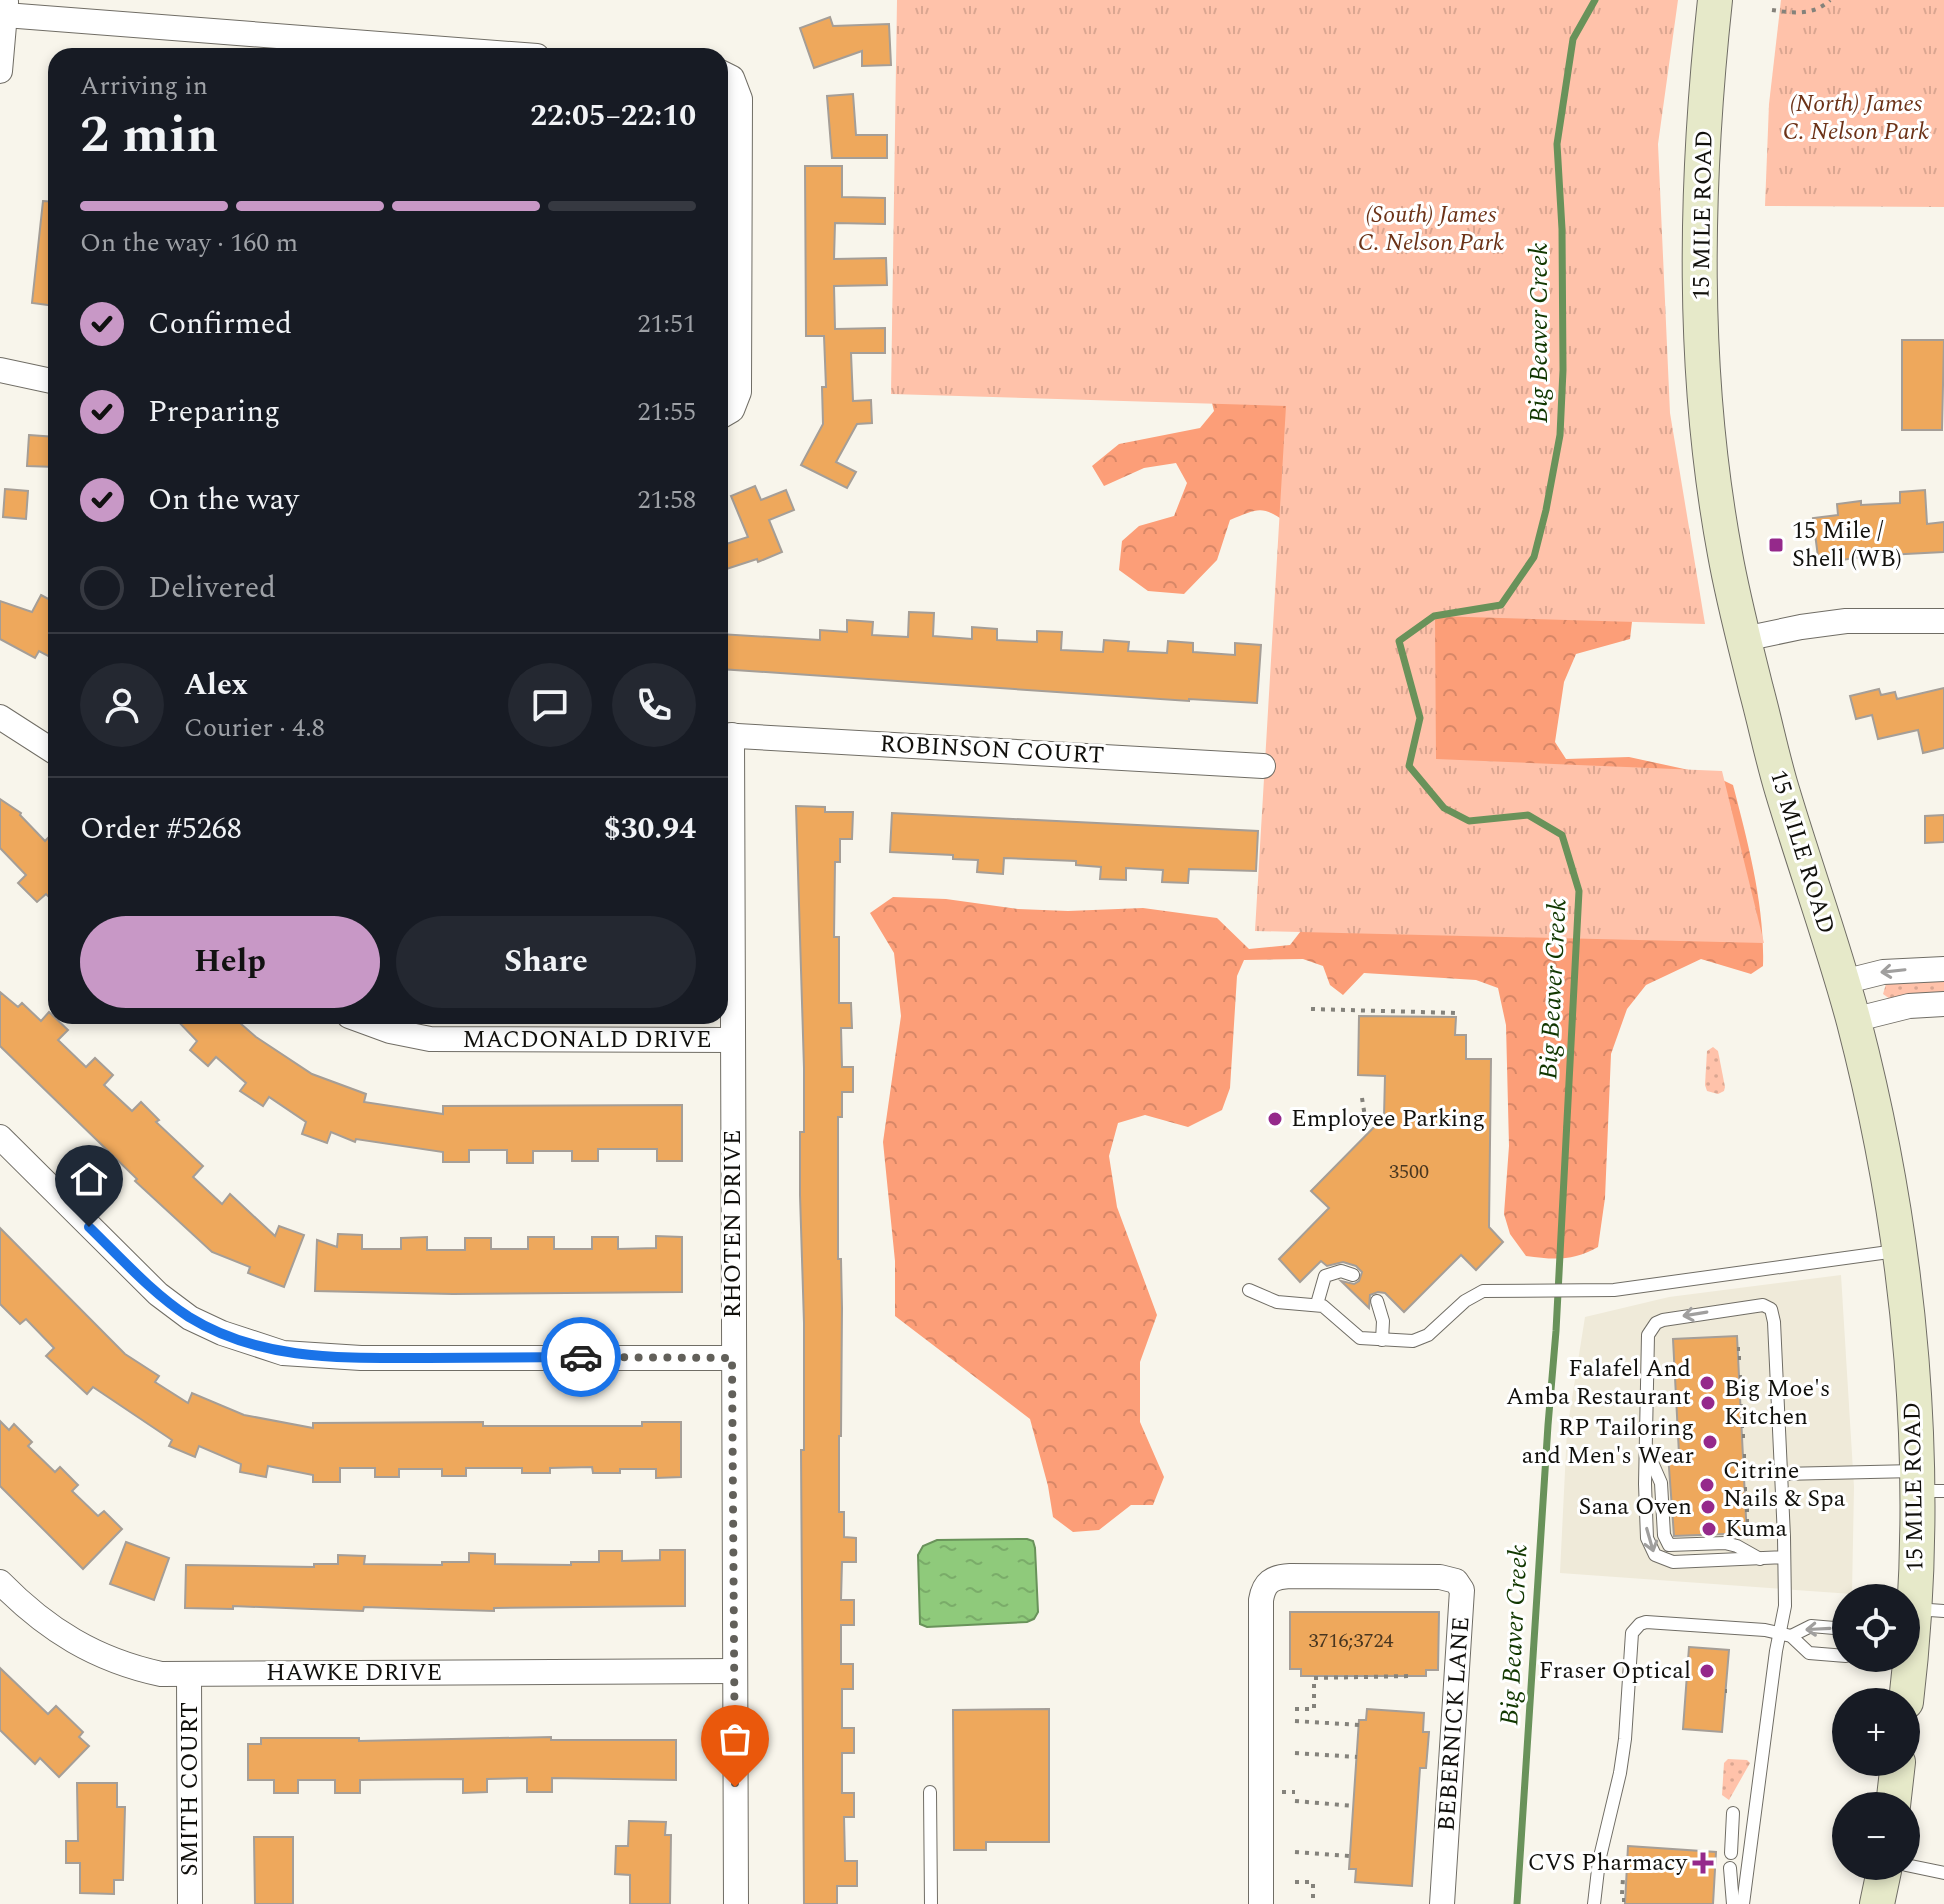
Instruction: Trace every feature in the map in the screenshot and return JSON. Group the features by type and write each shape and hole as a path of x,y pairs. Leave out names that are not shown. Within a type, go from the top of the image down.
{"main road":[{"name":"15 MILE ROAD","path":"1715,0 1698,250 1702,362 1710,454 1720,524 1744,639 1781,785 1843,982 1884,1155 1899,1251 1925,1484 1920,1588"},
{"path":"1877,1904 1882,1880"}],"street":[{"path":"0,71 5,8 448,48"},
{"path":"728,76 732,78 740,99 739,392 732,410 728,412"},
{"path":"0,370 48,380"},
{"path":"1744,639 1846,621 1944,621"},
{"path":"0,717 48,748"},
{"name":"ROBINSON COURT","path":"728,735 1263,766"},
{"name":"RHOTEN DRIVE","path":"728,837 732,1040 736,1904"},
{"path":"1843,982 1883,972 1944,969"},
{"path":"1853,1020 1909,1006 1944,1004"},
{"name":"MACDONALD DRIVE","path":"371,1024 430,1039 732,1040"},
{"path":"0,1137 158,1294 190,1318 258,1346 306,1356 361,1358 732,1358"},
{"name":"BEBERNICK LANE","path":"1261,1904 1261,1600 1270,1580 1290,1576 1445,1577 1456,1581 1462,1590 1442,1904"},
{"name":"HAWKE DRIVE","path":"0,1582 50,1627 88,1650 142,1670 189,1675 735,1671"},
{"name":"SMITH COURT","path":"189,1675 190,1904"}],"lane":[{"path":"1249,1290 1277,1302 1317,1304 1328,1309 1360,1338 1413,1341 1421,1339 1465,1301 1483,1291 1627,1288 1899,1251"},
{"path":"1317,1304 1325,1276 1341,1271 1353,1275"},
{"path":"1377,1301 1383,1321 1382,1340"},
{"path":"1743,1904 1785,1634 1784,1557 1774,1322 1768,1306 1754,1305 1663,1320 1651,1328 1648,1335 1647,1538 1655,1555 1673,1562 1784,1557"},
{"path":"1781,1474 1925,1484"},
{"path":"1594,1904 1599,1861 1623,1750 1631,1639 1635,1628 1646,1622 1785,1634 1811,1626 1832,1628"},
{"path":"1785,1634 1809,1653 1832,1655"},
{"path":"930,1792 931,1904"},
{"path":"1731,1853 1733,1813"},
{"path":"1730,1868 1733,1904"},
{"path":"1920,1868 1944,1873"}],"path":[{"path":"1772,10 1807,12 1823,7 1830,0"},
{"path":"1311,1009 1456,1013"},
{"path":"1362,1098 1375,1127"},
{"path":"1310,1117 1384,1117"},
{"path":"1750,1530 1764,1529"},
{"path":"1295,1709 1314,1709 1314,1677 1412,1676"},
{"path":"1295,1721 1359,1725"},
{"path":"1295,1753 1357,1757"},
{"path":"1295,1801 1354,1806"},
{"path":"1295,1852 1350,1856"},
{"path":"1623,1878 1623,1898"},
{"path":"1295,1882 1313,1882 1313,1904"}],"shaded area":[{"path":"1841,1275 1854,1487 1852,1584 1832,1584 1832,1593 1560,1573 1567,1430 1585,1317 1669,1297"}],"green space":[{"name":"(South) James C. Nelson Park","path":"897,0 1678,0 1658,144 1670,413 1705,624 1435,616 1436,759 1722,771 1764,943 1255,931 1286,406 891,394"},
{"name":"(North) James C. Nelson Park","path":"1781,0 1944,0 1944,207 1765,206 1769,104"},
{"path":"1043,236 1633,613 1630,639 1576,654 1564,682 1555,742 1566,759 1629,757 1712,775 1733,785 1754,875 1763,943 1763,966 1751,974 1701,959 1646,985 1627,1009 1611,1054 1605,1198 1598,1247 1580,1255 1555,1259 1526,1256 1510,1234 1504,1214 1509,1146 1506,1025 1498,988 1476,980 1364,973 1343,995 1330,985 1323,966 1303,959 1244,960 1237,976 1230,1088 1222,1110 1188,1127 1145,1115 1118,1123 1109,1156 1117,1207 1157,1315 1140,1362 1140,1422 1164,1477 1153,1505 1131,1505 1099,1530 1073,1532 1053,1517 1030,1419 895,1316 895,1261 883,1142 901,1016 894,953 870,913 893,897 946,899 1018,909 1143,908 1217,918 1249,949 1290,945 1311,918 1287,523 1272,513 1260,510 1230,520 1217,560 1184,594 1148,591 1119,570 1122,541 1139,526 1174,516 1187,483 1176,463 1144,468 1104,486 1092,466 1119,444 1200,428 1214,411 1209,391"},
{"path":"1944,978 1944,995 1890,999 1883,994 1886,984"},
{"path":"1713,1047 1718,1051 1725,1087 1718,1094 1707,1091 1705,1085 1707,1051"},
{"path":"1728,1759 1747,1760 1750,1763 1729,1800 1722,1795 1724,1763"}],"water":[{"path":"937,1540 1033,1541 1035,1548 1038,1612 1034,1619 1027,1622 927,1627 920,1624 918,1555 923,1546"}],"building":[{"path":"830,17 833,26 889,24 891,65 862,66 862,51 814,68 800,28"},
{"path":"853,94 856,135 887,135 887,158 832,158 827,96"},
{"path":"805,166 842,166 842,197 885,198 885,224 835,223 834,259 886,258 887,285 834,286 835,329 885,328 885,353 851,353 853,401 871,400 872,423 857,424 836,462 856,472 847,488 801,465 823,424 822,387 826,387 824,336 806,336"},
{"path":"43,201 48,201 48,305 32,303"},
{"path":"1902,340 1944,340 1942,430 1902,430"},
{"path":"29,435 48,436 48,467 27,466"},
{"path":"755,486 761,500 786,490 794,510 769,520 782,552 758,562 757,559 728,568 728,543 748,537 731,496"},
{"path":"5,489 28,491 26,519 3,517"},
{"path":"1925,490 1927,524 1944,522 1944,552 1867,556 1829,562 1828,556 1818,557 1813,518 1838,515 1837,504 1861,501 1861,505 1900,503 1900,492"},
{"path":"41,595 48,599 48,656 39,651 35,658 0,639 0,601 32,612"},
{"path":"909,612 934,613 933,636 972,639 972,627 997,629 997,640 1037,642 1037,631 1062,632 1061,650 1103,652 1104,640 1129,642 1128,651 1167,653 1168,641 1193,643 1193,652 1235,655 1235,643 1261,645 1257,703 728,670 728,634 820,640 820,630 847,632 847,620 873,622 872,635 908,637"},
{"path":"1944,688 1944,748 1923,753 1918,730 1878,739 1872,715 1856,719 1850,696 1879,689 1881,695 1895,692 1897,699"},
{"path":"0,799 21,813 45,841 48,838 48,896 46,894 37,902 18,883 26,875 0,848"},
{"path":"796,806 825,807 825,812 853,812 852,839 840,839 840,862 835,862 834,937 839,937 839,1003 851,1003 852,1028 841,1028 842,1067 853,1067 853,1092 842,1092 842,1117 838,1117 838,1259 841,1259 842,1308 839,1512 844,1512 844,1537 856,1538 856,1562 842,1562 841,1600 854,1600 854,1625 841,1625 841,1664 853,1664 853,1689 842,1689 842,1728 854,1728 854,1753 842,1753 842,1793 854,1793 854,1817 844,1817 845,1861 857,1861 857,1886 837,1886 837,1904 804,1904 801,1450 804,1450 804,1323 800,1132 804,1132 804,1068"},
{"path":"892,813 1258,831 1256,871 1189,869 1188,883 1162,882 1163,870 1126,868 1126,880 1100,879 1101,867 1076,865 1076,861 1004,858 1003,874 977,872 978,860 953,859 953,855 890,852"},
{"path":"1944,815 1944,842 1925,843 1925,816"},
{"path":"0,992 18,1007 22,1003 41,1021 48,1013 48,1024 62,1024 68,1030 58,1040 86,1067 95,1058 113,1075 104,1085 132,1111 141,1102 159,1120 156,1122 203,1166 193,1177 222,1204 230,1194 275,1236 279,1226 304,1235 284,1287 248,1273 250,1267 212,1252 135,1181 137,1179 0,1046"},
{"path":"1359,1016 1456,1017 1455,1035 1466,1035 1466,1059 1491,1059 1489,1227 1503,1242 1476,1270 1461,1255 1404,1312 1385,1293 1378,1292 1370,1295 1369,1308 1341,1281 1354,1284 1359,1281 1362,1272 1356,1266 1343,1262 1327,1266 1321,1261 1300,1282 1279,1259 1329,1208 1311,1191 1384,1117 1385,1076 1358,1075"},
{"path":"181,1024 241,1024 312,1074 366,1094 364,1102 443,1114 443,1106 682,1105 682,1161 657,1161 657,1149 598,1149 598,1161 572,1161 572,1151 533,1151 533,1163 507,1163 507,1150 469,1150 469,1162 443,1162 443,1152 356,1139 355,1142 331,1132 327,1143 302,1134 306,1122 269,1097 263,1106 240,1091 246,1083 216,1057 208,1066 190,1050 197,1041"},
{"path":"0,1228 125,1354 159,1376 155,1382 188,1403 192,1393 244,1415 313,1428 313,1423 483,1422 483,1426 642,1426 642,1422 681,1422 681,1477 656,1478 656,1469 593,1473 592,1467 550,1468 550,1473 522,1473 522,1468 466,1468 466,1476 442,1476 442,1469 399,1469 399,1477 375,1477 375,1468 340,1468 340,1482 313,1482 313,1475 268,1466 266,1477 240,1472 241,1464 199,1446 195,1457 169,1446 172,1440 93,1387 87,1394 46,1356 54,1348 26,1319 20,1324 0,1304"},
{"path":"338,1234 362,1235 362,1249 401,1249 401,1238 427,1237 427,1250 465,1250 465,1238 491,1238 491,1249 528,1249 528,1237 554,1237 554,1249 592,1249 592,1237 618,1237 618,1249 656,1248 656,1236 682,1237 682,1292 453,1294 315,1291 317,1240 337,1247"},
{"path":"1737,1336 1747,1538 1725,1534 1674,1536 1668,1454 1679,1454 1673,1339"},
{"path":"0,1421 9,1430 14,1424 32,1442 28,1446 55,1472 60,1467 78,1485 72,1491 98,1516 104,1511 122,1529 83,1569 0,1486"},
{"path":"126,1542 169,1558 154,1600 110,1584"},
{"path":"660,1550 685,1550 685,1606 494,1608 494,1611 364,1607 363,1611 233,1606 233,1609 185,1608 186,1565 314,1567 314,1564 338,1564 338,1555 365,1556 364,1564 442,1565 442,1562 469,1562 469,1553 495,1554 495,1564 571,1565 571,1562 599,1562 599,1551 622,1551 622,1561 660,1560"},
{"path":"1290,1612 1439,1612 1438,1670 1426,1670 1426,1676 1301,1676 1301,1669 1290,1669"},
{"name":"Fraser Optical","path":"1689,1647 1729,1650 1722,1732 1683,1729"},
{"path":"0,1668 48,1714 56,1706 83,1732 79,1737 89,1746 59,1777 40,1758 35,1764 0,1730"},
{"path":"1049,1709 1049,1842 986,1842 986,1850 954,1850 953,1710"},
{"path":"1367,1709 1424,1713 1423,1732 1429,1732 1426,1768 1420,1768 1412,1886 1355,1882 1356,1869 1349,1869 1359,1720 1366,1720"},
{"path":"551,1737 551,1740 676,1740 676,1780 552,1778 552,1792 527,1792 527,1778 487,1779 487,1792 463,1793 463,1779 360,1780 360,1793 335,1793 335,1780 298,1780 298,1793 274,1793 274,1780 248,1780 248,1744 261,1744 261,1738 359,1738 359,1741"},
{"path":"77,1783 117,1783 117,1807 125,1807 123,1880 114,1880 114,1894 80,1893 80,1863 66,1863 66,1841 78,1841"},
{"path":"629,1821 666,1822 665,1835 671,1835 670,1904 630,1904 630,1875 615,1874 616,1846 628,1846"},
{"path":"254,1837 293,1837 293,1904 255,1904"},
{"name":"CVS Pharmacy","path":"1628,1846 1716,1852 1713,1904 1625,1904"}],"waterway":[{"name":"Big Beaver Creek","path":"1517,1904 1556,1331 1579,891 1562,835 1528,815 1469,821 1444,808 1409,766 1420,718 1399,641 1434,616 1501,605 1534,557 1560,435 1562,229 1557,144 1573,39 1595,0"}],"way so far":[{"path":"581,1357 732,1358 735,1787"}],"place":[{"name":"15 Mile / Shell (WB)","path":"1776,545"},
{"name":"Employee Parking","path":"1275,1119"},
{"name":"Falafel And Amba Restaurant","path":"1707,1383"},
{"name":"Big Moe's Kitchen","path":"1708,1403"},
{"name":"RP Tailoring and Men's Wear","path":"1710,1442"},
{"name":"Citrine Nails & Spa","path":"1707,1485"},
{"name":"Sana Oven","path":"1708,1507"},
{"name":"Kuma","path":"1709,1529"},
{"name":"Fraser Optical","path":"1707,1671"},
{"name":"CVS Pharmacy","path":"1703,1863"}],"route":[{"path":"89,1227 158,1294 190,1318 222,1333 283,1353 361,1358 581,1357"}]}
